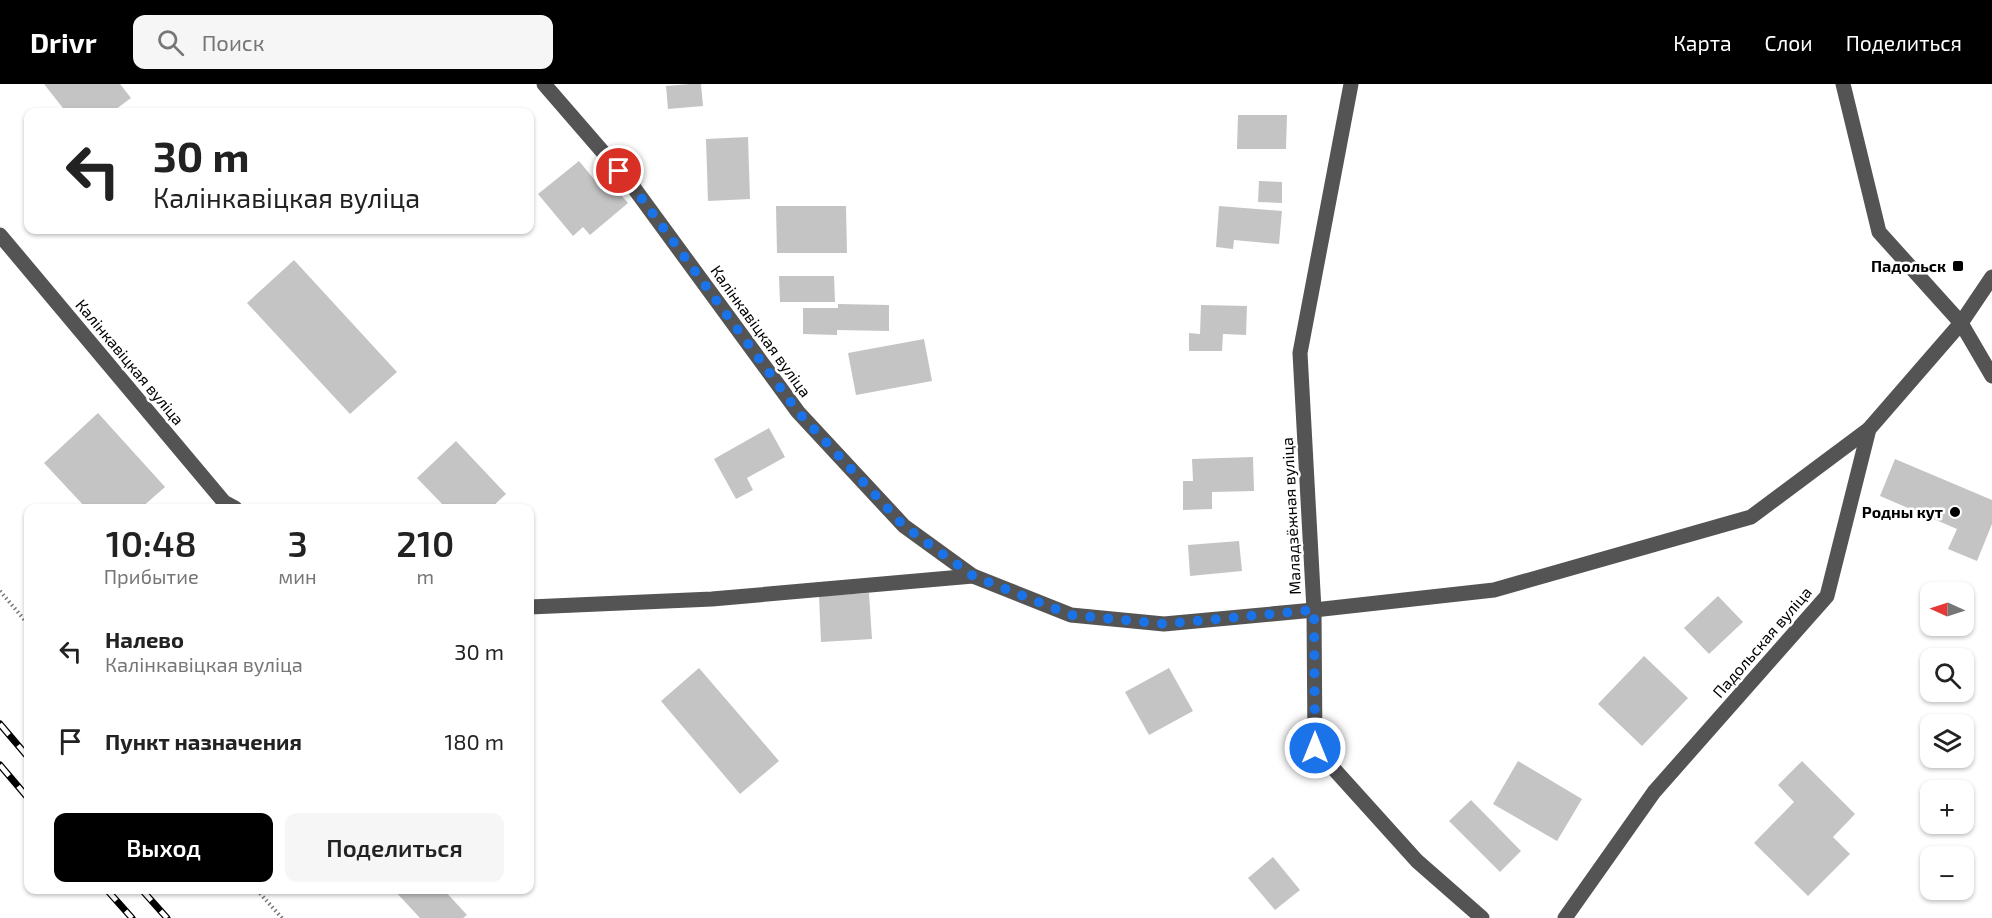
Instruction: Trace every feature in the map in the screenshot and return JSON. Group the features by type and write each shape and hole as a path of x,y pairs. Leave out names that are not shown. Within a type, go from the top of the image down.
{"street":[{"name":"Калінкавіцкая вуліца","path":"544,84 634,188 798,412 904,526 973,576 1071,615 1164,624 1494,590 1751,518 1869,429"},
{"name":"Маладзёжная вуліца","path":"1351,84 1300,353 1314,610 1315,748 1417,861 1482,918"},
{"path":"1843,84 1879,232 1961,323 1992,376"},
{"name":"Калінкавіцкая вуліца","path":"0,235 228,504"},
{"name":"Падольская вуліца","path":"1565,918 1654,792 1827,596 1869,429 1961,323 1992,277"},
{"name":"Калінкавіцкая вуліца","path":"534,607 712,599 973,576"}],"path":[{"path":"0,591 24,619"},
{"path":"261,894 282,918"}],"building":[{"path":"44,84 120,84 131,98 117,108 63,108"},
{"path":"701,84 703,106 668,109 666,86"},
{"path":"1238,115 1287,115 1286,149 1237,149"},
{"path":"748,137 750,199 708,201 706,139"},
{"path":"579,161 598,184 606,178 628,203 590,235 583,227 573,236 538,194"},
{"path":"1259,181 1282,182 1282,203 1258,202"},
{"path":"776,206 846,206 847,253 777,253"},
{"path":"1219,206 1282,211 1279,244 1234,240 1233,249 1216,247"},
{"path":"294,260 397,372 350,414 247,303"},
{"path":"779,276 834,276 835,302 780,302"},
{"path":"838,304 889,305 889,331 837,330 837,335 803,334 803,308 838,308"},
{"path":"1201,305 1247,306 1246,335 1223,334 1222,351 1189,351 1189,333 1200,334"},
{"path":"924,339 932,381 856,395 848,353"},
{"path":"98,413 165,487 146,504 82,504 44,463"},
{"path":"769,428 785,457 747,478 753,490 736,499 714,459"},
{"path":"456,441 506,494 495,504 442,504 417,478"},
{"path":"1253,457 1254,491 1212,492 1212,509 1183,510 1183,481 1193,481 1192,459"},
{"name":"Родны кут","path":"1895,459 1992,500 1992,524 1977,561 1948,549 1957,529 1880,496"},
{"path":"1239,541 1242,571 1190,576 1188,545"},
{"path":"869,593 872,639 821,642 819,596"},
{"path":"1718,596 1743,622 1709,654 1684,628"},
{"path":"1644,656 1688,698 1642,746 1598,704"},
{"path":"699,668 779,761 740,794 661,701"},
{"path":"1169,668 1193,711 1149,735 1125,692"},
{"path":"1518,761 1582,799 1557,841 1493,804"},
{"path":"1802,761 1855,814 1833,837 1850,854 1808,896 1754,843 1794,802 1778,785"},
{"path":"1471,800 1521,851 1500,872 1449,821"},
{"path":"1273,857 1300,890 1275,910 1248,878"},
{"path":"398,894 448,894 467,915 463,918 420,918"}],"railway":[{"path":"0,724 24,752"},
{"path":"0,765 24,793"},
{"path":"111,894 132,918"},
{"path":"146,894 167,918"}],"place":[{"name":"Падольск","path":"1958,266"},
{"name":"Родны кут","path":"1955,512"}],"route":[{"path":"619,171 634,188 798,412 904,526 973,576 1071,615 1164,624 1314,610 1315,748"}]}
